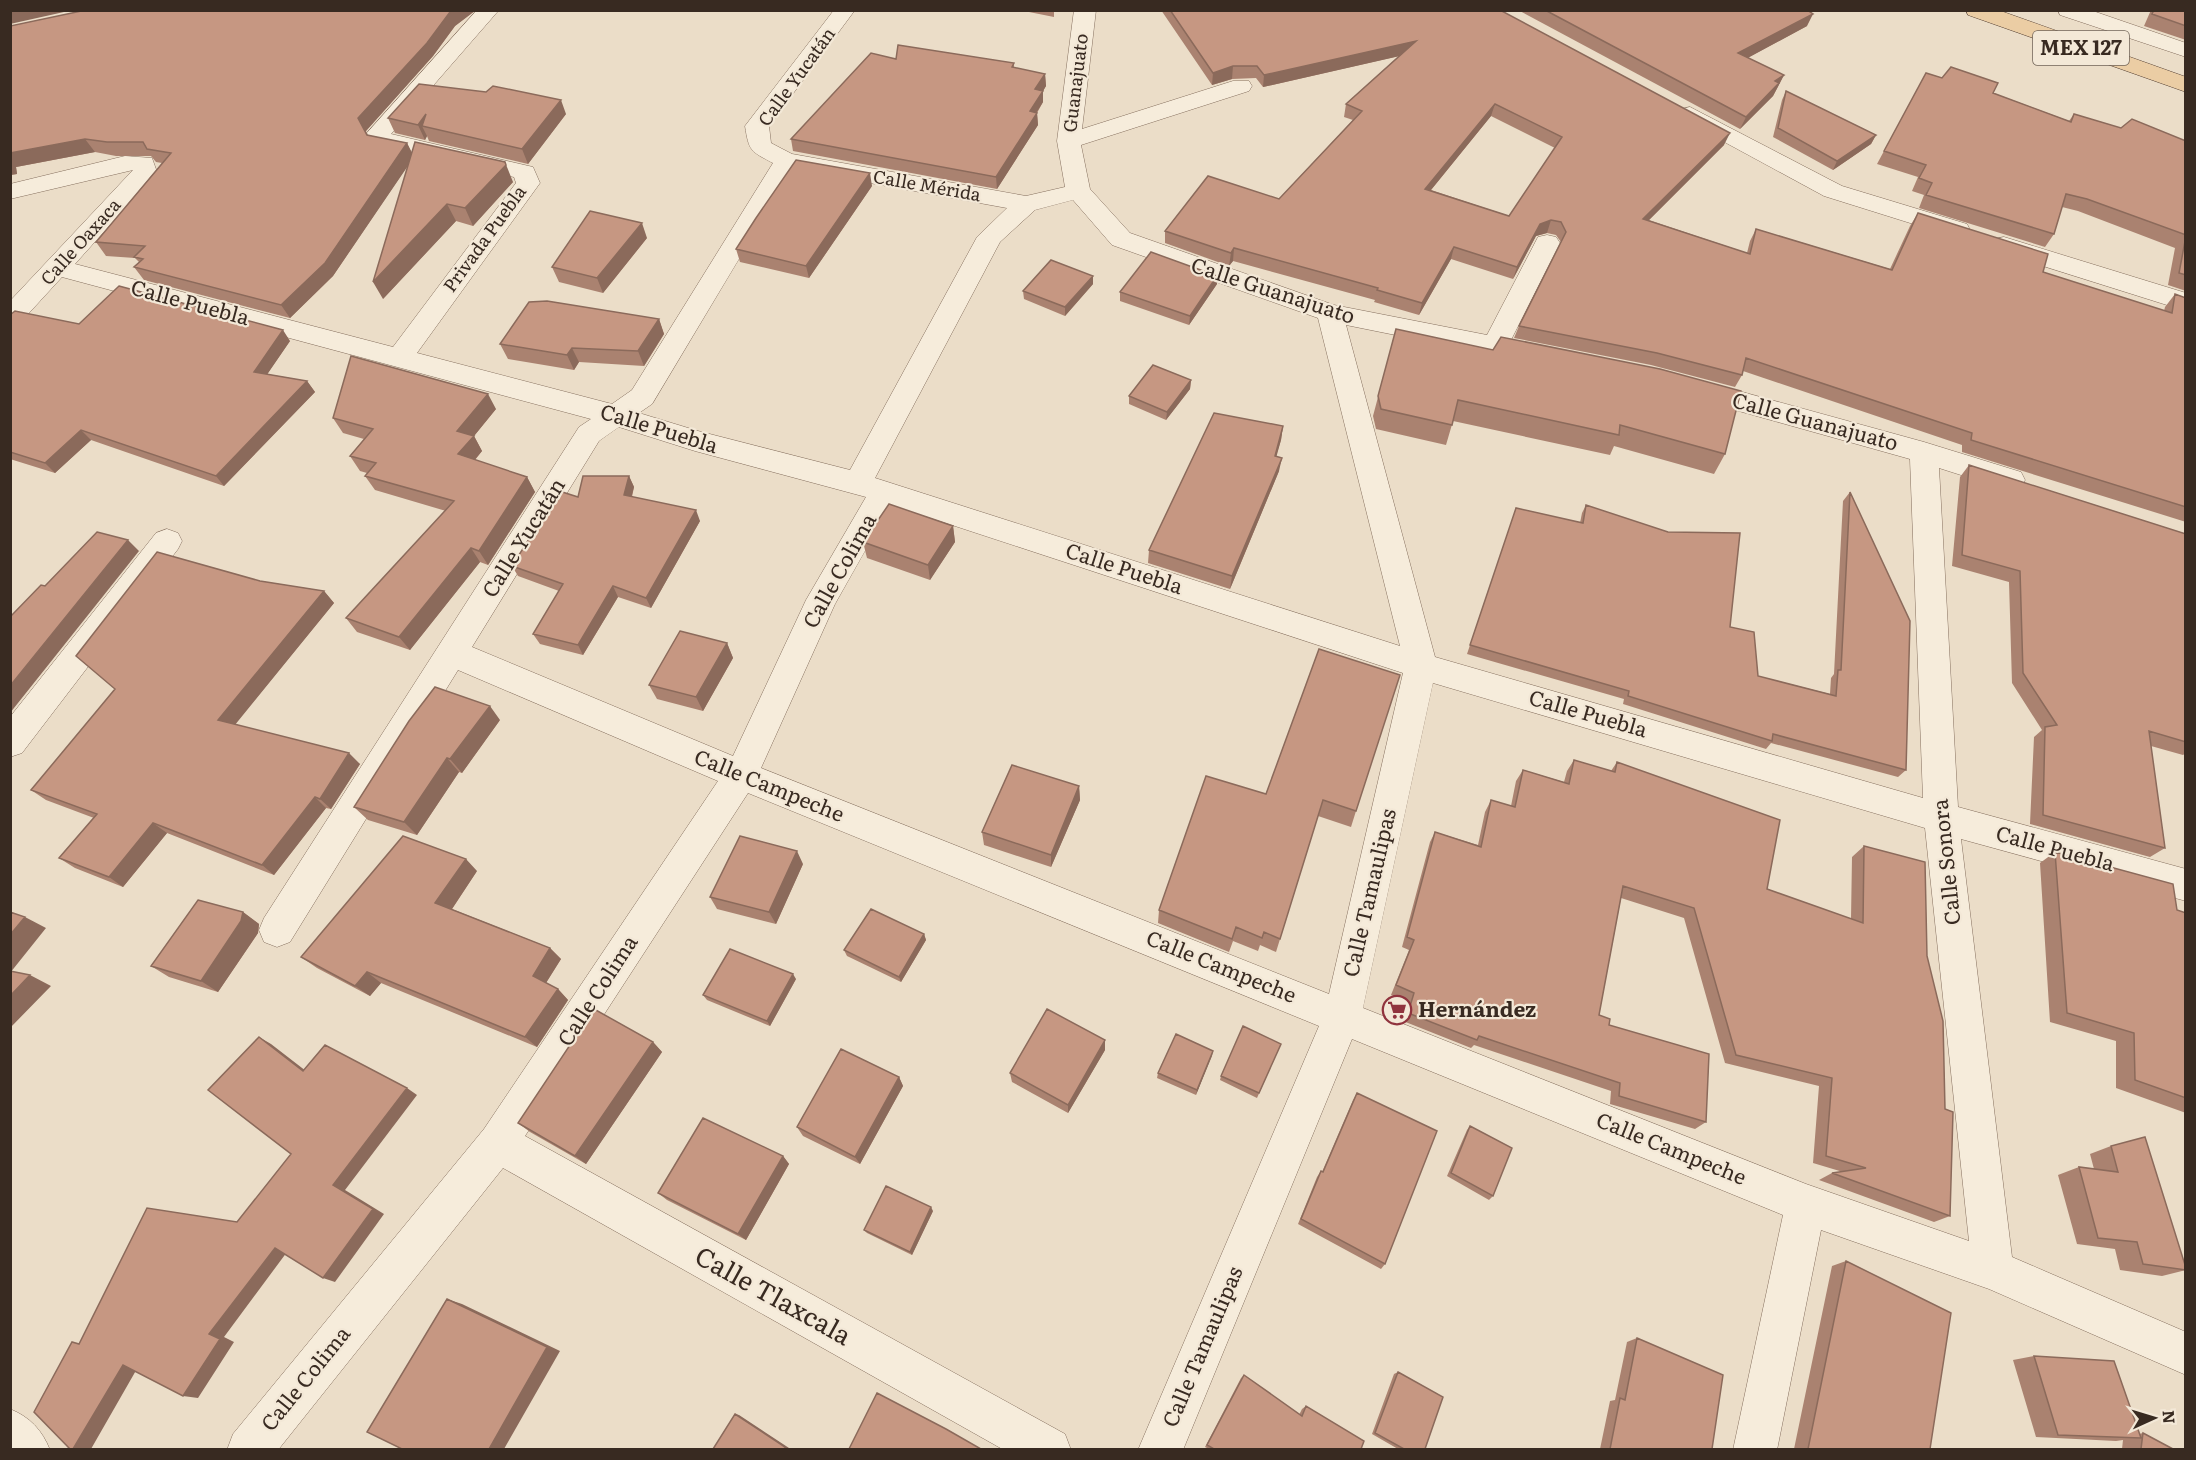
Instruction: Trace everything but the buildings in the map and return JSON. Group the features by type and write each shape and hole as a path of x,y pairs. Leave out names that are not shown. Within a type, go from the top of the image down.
{"main road":[{"name":"MEX 127","path":"1976,10 2186,85"}],"street":[{"name":"Privada Puebla","path":"399,358 528,183 525,172 384,141 379,133 489,10"},
{"name":"Calle Yucatán","path":"277,930 589,434 642,397 773,154 758,126 846,10"},
{"name":"Guanajuato","path":"1078,191 1069,141 1085,10"},
{"path":"2068,10 2186,51"},
{"path":"1069,141 1241,86"},
{"path":"1675,106 1833,191 2186,302"},
{"name":"Calle Mérida","path":"773,154 1026,204"},
{"name":"Calle Oaxaca","path":"10,192 125,163 144,163 145,172 59,268 10,318"},
{"name":"Calle Colima","path":"249,1449 498,1143 741,775 871,487 990,237 1026,204 1078,191"},
{"name":"Calle Guanajuato","path":"1078,191 1121,239 1330,313 1562,360"},
{"path":"1496,346 1547,243"},
{"name":"Calle Puebla","path":"59,268 615,415 695,441 871,487 1421,666 1941,818 2186,885"},
{"name":"Calle Tamaulipas","path":"1160,1449 1343,1015 1421,666 1330,313"},
{"name":"Calle Guanajuato","path":"1673,383 1924,452 2038,489"},
{"name":"Calle Sonora","path":"1924,452 1941,818 1993,1270"},
{"path":"10,743 167,541"},
{"name":"Calle Campeche","path":"452,653 741,775 1343,1015 1806,1204 1993,1270 2186,1354"},
{"name":"Calle Tlaxcala","path":"498,1143 1049,1449"},
{"path":"1755,1449 1806,1204"},
{"path":"10,1431 28,1449"}],"place":[{"name":"Hernández","path":"1397,1010"}]}
